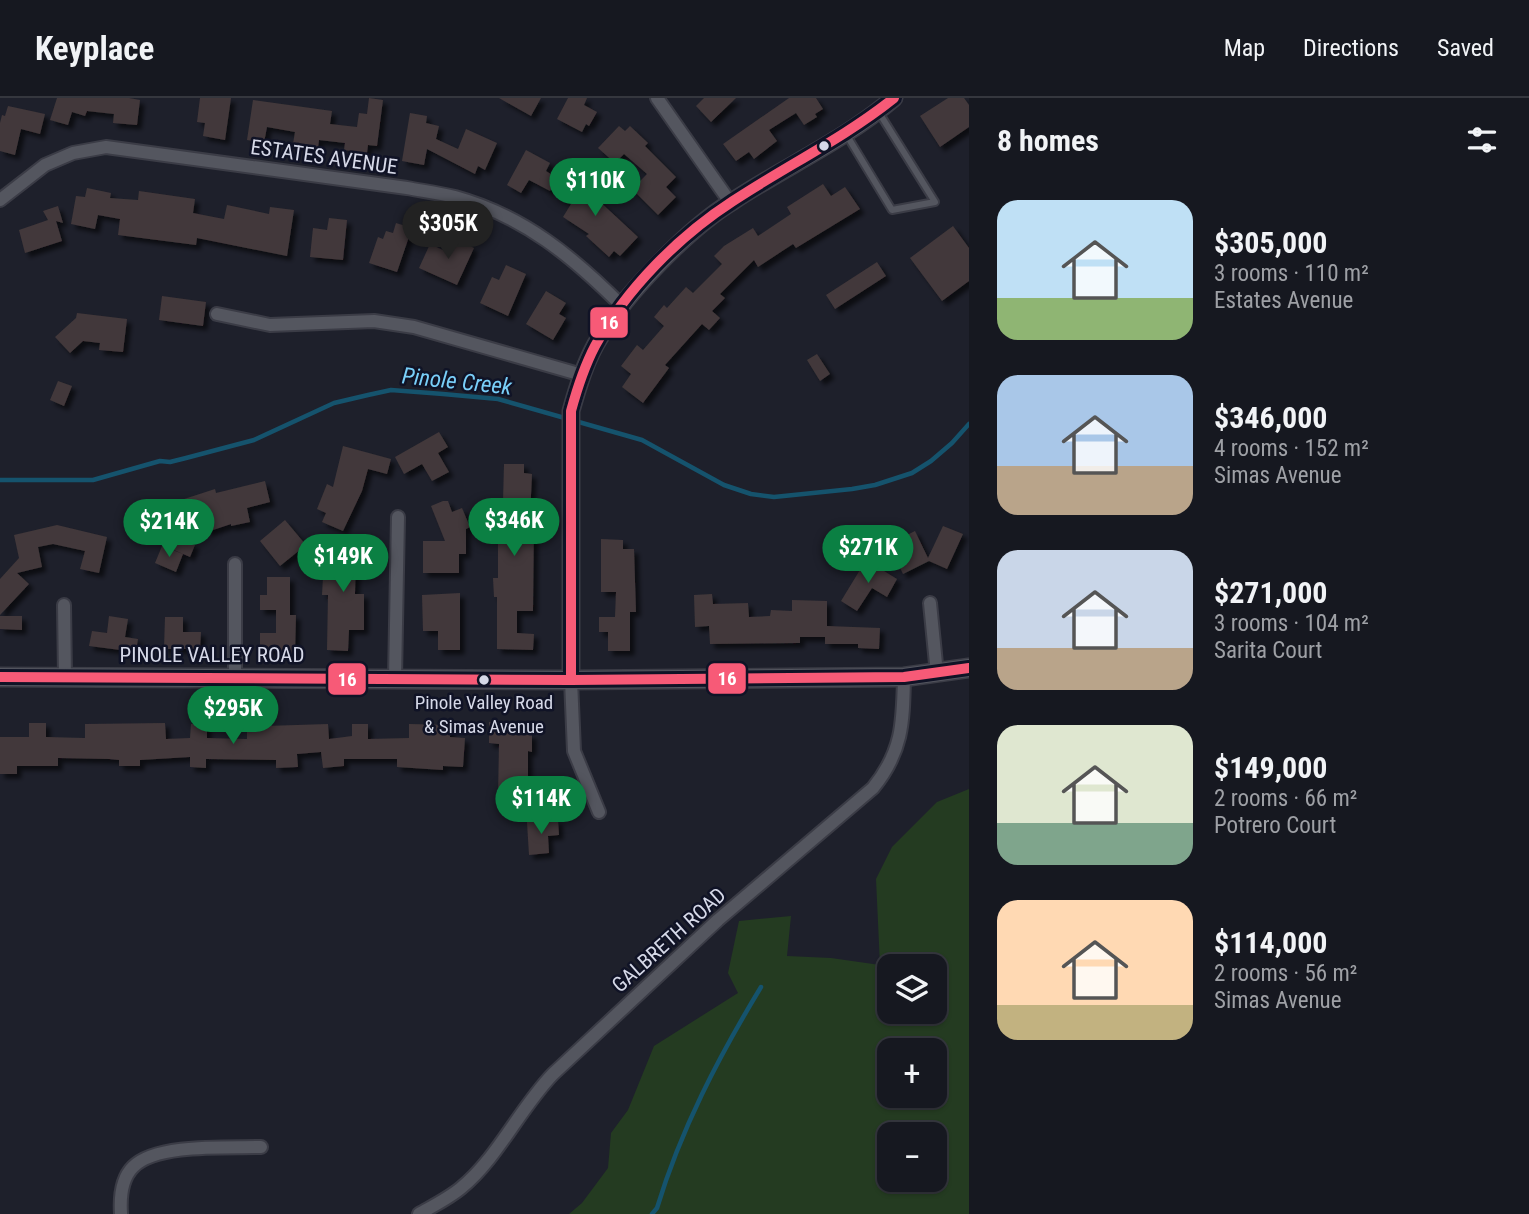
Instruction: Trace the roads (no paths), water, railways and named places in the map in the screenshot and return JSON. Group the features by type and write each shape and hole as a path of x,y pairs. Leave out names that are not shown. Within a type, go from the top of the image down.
{"main road":[{"name":"PINOLE VALLEY ROAD","path":"0,677 571,680 904,677 969,668"}],"street":[{"path":"599,812 574,751 571,680 571,411 581,378 599,337 622,306 677,246 730,202 846,134 894,98"},
{"path":"660,99 730,202"},
{"name":"ESTATES AVENUE","path":"0,200 45,165 73,153 106,147 407,188 456,197 505,215 581,265 622,306"},
{"path":"217,314 270,325 374,321 414,327 581,378"},
{"path":"395,678 398,517"},
{"path":"235,564 235,678"},
{"path":"930,603 937,674"},
{"path":"64,605 65,677"},
{"name":"GALBRETH ROAD","path":"419,1214 461,1188 475,1174 533,1094 553,1074 718,920 873,788 885,774 900,741 904,677"},
{"path":"121,1214 123,1184 132,1167 145,1159 184,1150 261,1147"}],"lane":[{"path":"846,134 892,210 935,202 878,111"}],"waterway":[{"name":"Pinole Creek","path":"0,480 93,480 160,461 170,462 254,440 334,403 391,390 498,399 642,440 724,485 751,494 774,497 852,489 912,473 952,443 969,424"},
{"path":"652,1214 657,1208 677,1150 702,1094 761,987"}],"place":[{"name":"Pinole Valley Road & Simas Avenue","path":"484,680"}]}
